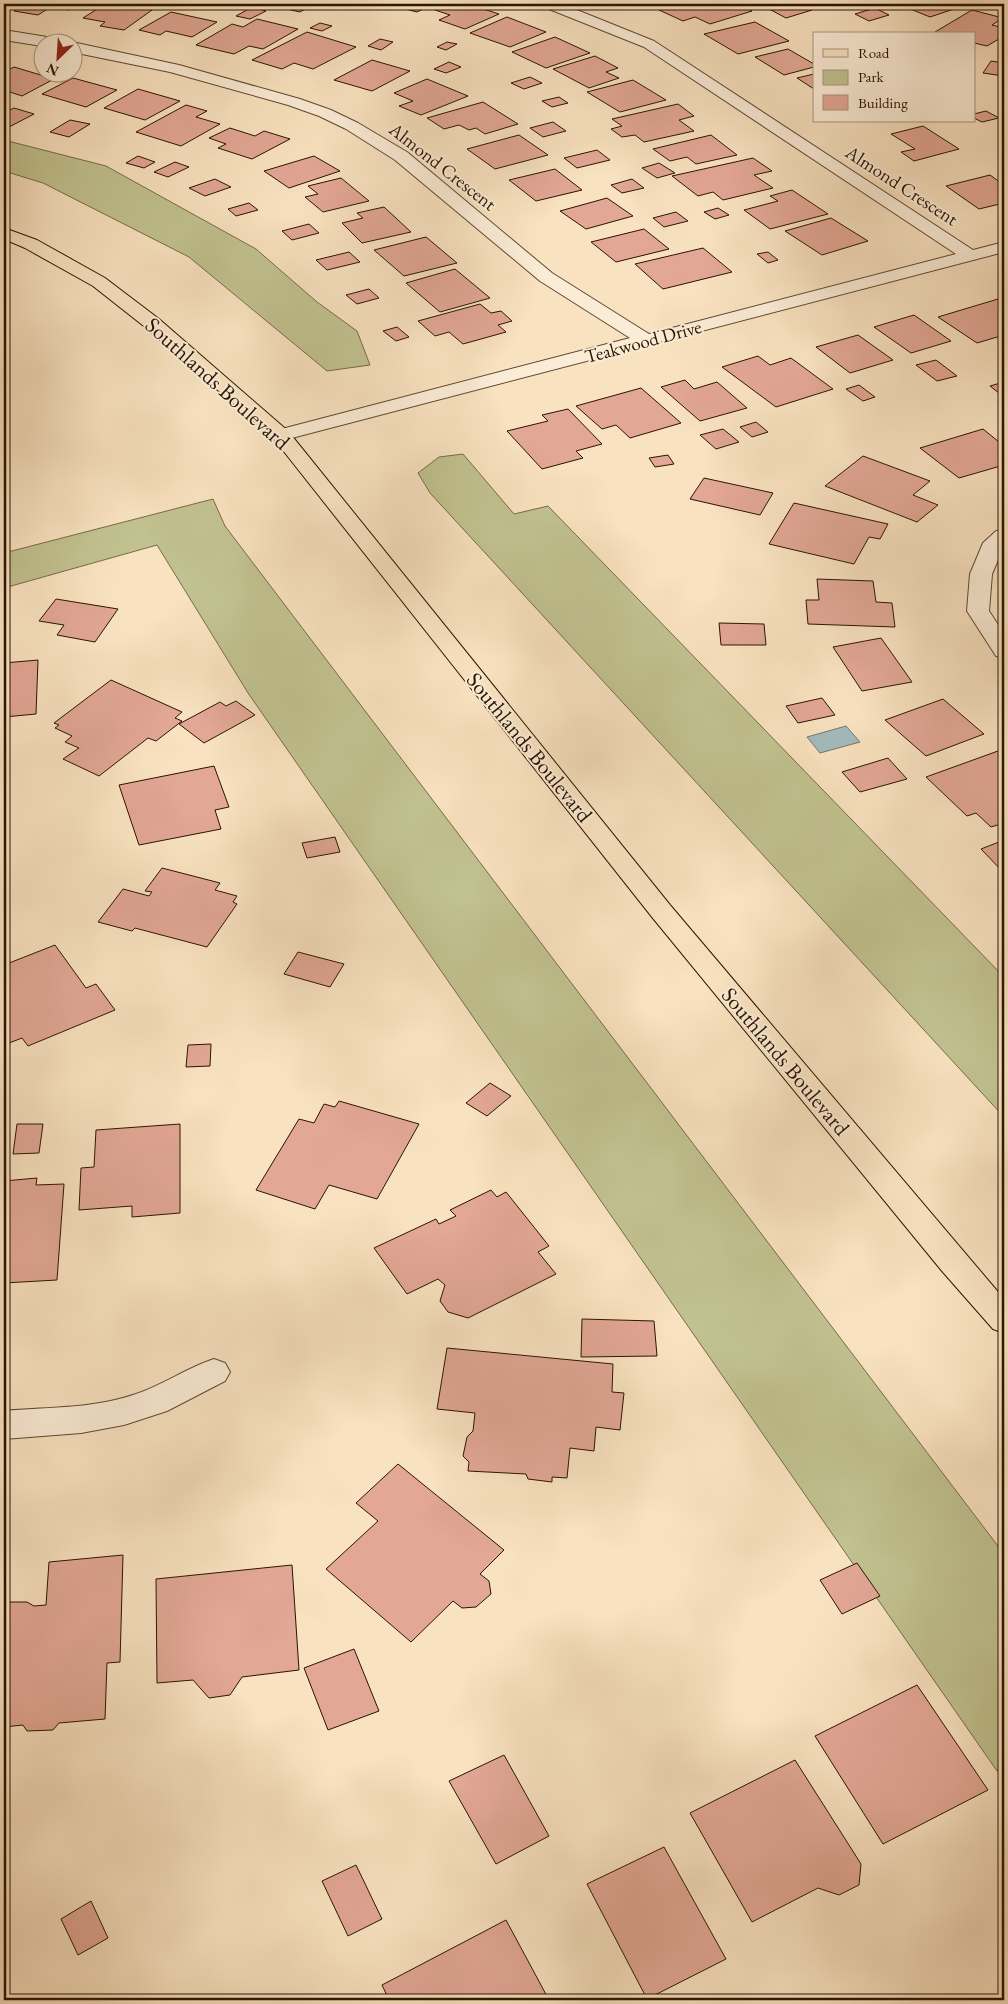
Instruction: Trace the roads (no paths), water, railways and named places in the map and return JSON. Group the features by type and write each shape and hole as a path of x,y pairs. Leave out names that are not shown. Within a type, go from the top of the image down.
{"main road":[{"name":"Southlands Boulevard","path":"4,233 31,244 98,282 152,323 281,435 661,911 953,1262 1004,1320"}],"street":[{"name":"Almond Crescent","path":"549,4 649,44 971,256"},
{"path":"4,35 32,40"},
{"name":"Almond Crescent","path":"82,49 173,68 294,102 352,126 401,156 546,277 646,340"},
{"name":"Teakwood Drive","path":"281,435 1004,247"},
{"path":"1004,536 994,543 981,574 978,611 1004,651"},
{"path":"4,1425 94,1418 129,1410 173,1394 214,1372"}],"water":[{"path":"846,726 860,742 820,753 807,737"}]}
